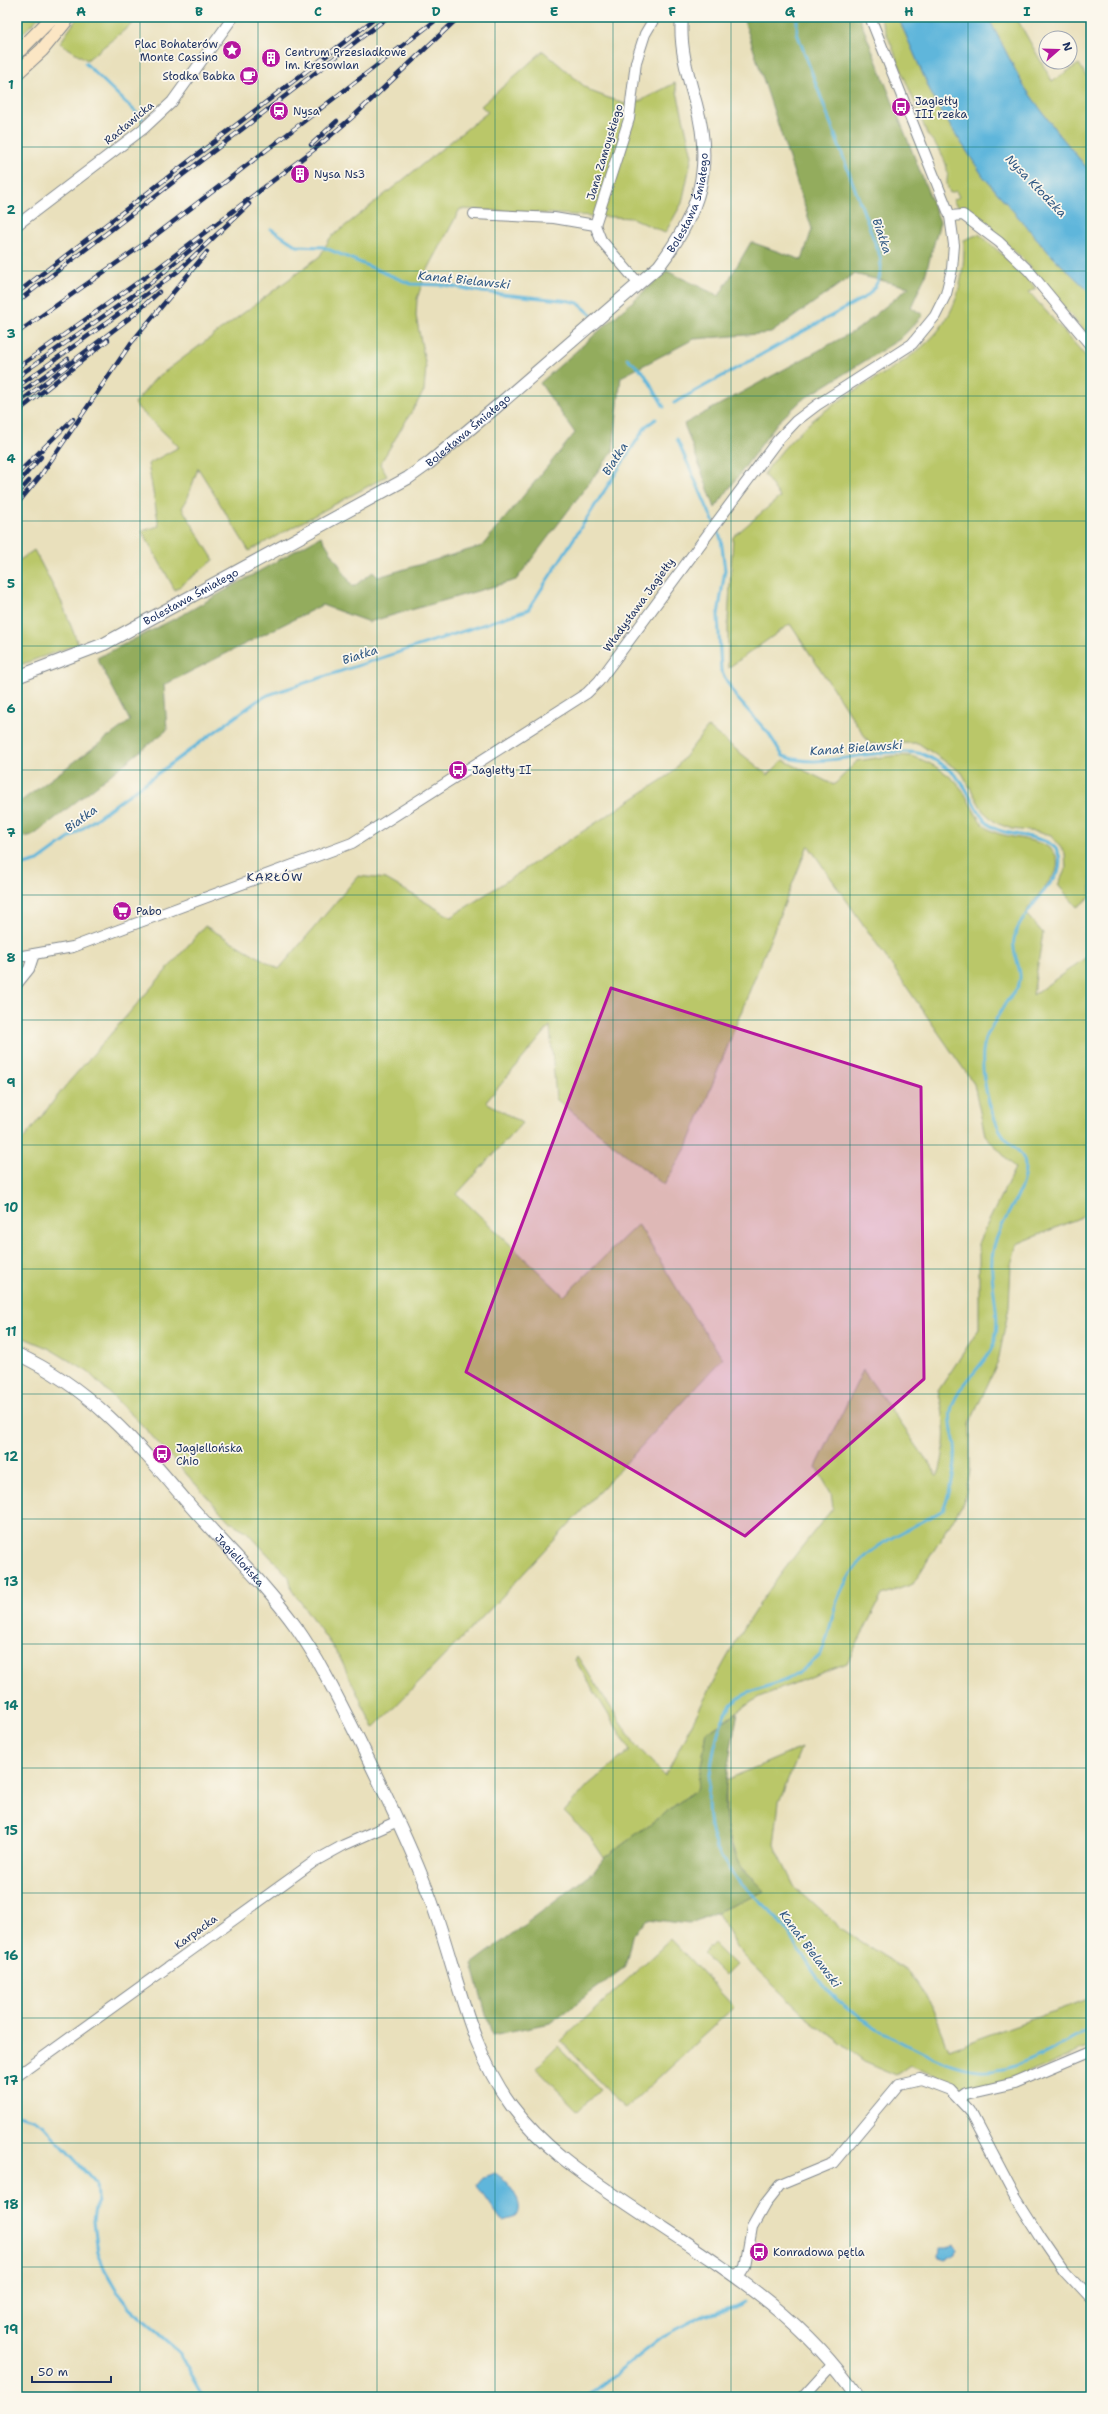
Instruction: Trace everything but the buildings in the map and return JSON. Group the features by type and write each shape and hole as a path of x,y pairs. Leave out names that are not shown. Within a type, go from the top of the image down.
{"main road":[{"path":"17,53 53,17"},
{"path":"17,73 42,50 69,17"}],"street":[{"name":"Racławicka","path":"17,225 143,129 172,102 233,17"},
{"name":"Jana Zamoyskiego","path":"595,225 629,119 636,62 645,34 655,17"},
{"name":"Bolesława Śmiałego","path":"17,677 104,644 408,478 490,412 659,266 678,239 692,215 703,174 703,136 681,41 682,17"},
{"name":"Władysława Jagiełły","path":"17,957 73,947 352,844 370,834 594,687 718,519 791,426 817,405 905,351 929,325 943,300 950,278 954,244 950,216 870,17"},
{"path":"474,214 554,218 595,225 601,240 639,284"},
{"path":"950,216 963,215 999,242 1033,276 1091,346"},
{"path":"17,984 29,969 34,954"},
{"name":"Jagiellońska","path":"17,1354 69,1382 109,1415 286,1613 326,1675 398,1821 438,1918 488,2068 514,2109 532,2131 566,2161 738,2278 788,2316 833,2364 858,2397"},
{"name":"Karpacka","path":"17,2076 315,1861 344,1845 398,1821"},
{"path":"960,2099 967,2094 1015,2083 1091,2051"},
{"path":"738,2278 745,2267 752,2228 776,2189 784,2183 833,2163 899,2084 921,2079 941,2086 960,2099 976,2120 1016,2198 1040,2236 1064,2271 1091,2300"},
{"path":"803,2397 833,2364"}],"highlighted area":[{"path":"611,988 921,1087 924,1379 745,1536 466,1372"}],"green space":[{"path":"17,17 39,17 17,39"},
{"path":"78,17 141,17 87,60 60,43"},
{"path":"743,17 859,17 940,222 925,276 911,307 923,315 900,339 802,400 777,423 715,508 684,424 858,329 909,287 854,274 771,333 694,339 621,377 613,451 516,580 369,622 322,605 164,685 167,730 34,835 17,838 17,804 130,721 97,658 184,614 321,536 353,587 373,572 378,577 482,546 575,433 540,383 667,271 719,296 751,242 802,260 812,229"},
{"path":"880,17 898,17 936,104 983,176 1051,255 1091,293 1091,339 1025,261 979,218 956,205 953,200 959,197 956,191 950,193 948,189 945,160 937,146 928,136"},
{"path":"988,17 1016,17 1038,56 1038,70 1046,70 1052,81 1069,70 1078,70 1079,64 1091,84 1091,173 1054,128 1023,85"},
{"path":"543,51 590,91 630,106 675,83 692,156 682,203 665,233 632,218 460,209 425,275 417,299 416,316 426,367 424,391 380,464 387,476 249,551 198,468 187,500 182,508 214,560 175,590 142,531 159,526 148,464 179,447 134,404 155,379 320,256 330,238 488,112 481,106"},
{"path":"979,234 1021,271 1036,289 1029,292 1091,362 1091,897 1077,907 1058,885 1066,868 1065,853 1051,836 1037,832 1012,829 996,823 983,811 962,773 918,743 870,744 790,624 728,668 728,619 733,537 780,497 764,474 791,441 822,413 849,394 922,348 939,329 953,306 962,277 964,240"},
{"path":"34,550 62,603 78,644 17,666 17,562"},
{"path":"708,727 768,775 783,760 834,785 857,761 896,756 911,756 917,758 936,767 954,780 963,791 980,820 988,829 1003,835 1037,842 1054,852 1057,861 1056,872 1025,913 1043,933 1033,995 1091,954 1091,1213 1017,1244 1011,1265 1009,1307 998,1362 970,1423 970,1470 964,1502 913,1584 882,1595 847,1663 759,1697 707,1732 697,1789 604,1858 590,1837 564,1812 588,1785 630,1750 575,1660 577,1656 635,1744 665,1776 715,1679 747,1623 778,1578 833,1508 831,1493 816,1467 863,1370 938,1476 943,1455 944,1423 938,1391 979,1329 979,1241 1015,1168 985,1135 974,1084 808,845 688,1145 664,1185 556,1099 550,1026 486,1102 522,1123 457,1194 564,1296 638,1224 694,1317 723,1358 498,1601 374,1728 339,1656 292,1590 289,1577 246,1531 230,1522 140,1423 88,1372 50,1349 17,1335 17,1147 67,1084 205,926 279,969 358,876 386,879 451,917 671,774"},
{"path":"738,1712 726,1787 725,1807 727,1825 731,1844 740,1866 765,1891 689,1924 647,1919 632,1936 625,1967 550,2023 492,2035 472,1964 593,1873 604,1858 697,1789 707,1732"},
{"path":"801,1748 779,1802 774,1845 794,1886 839,1927 908,1972 931,2004 949,2049 1091,1998 1091,2046 1013,2080 962,2089 911,2065 897,2075 864,2061 804,2015 742,1955 717,1912 765,1891 738,1863 726,1826 726,1780"},
{"path":"671,1939 734,2007 625,2109 561,2041"},
{"path":"714,1943 736,1965 725,1976 703,1954"},
{"path":"558,2046 600,2089 578,2111 536,2068"}],"water":[{"name":"Nysa Kłodzka","path":"898,17 988,17 1023,85 1054,128 1091,173 1091,293 1051,255 983,176 936,104"},
{"path":"495,2173 504,2180 514,2192 519,2205 517,2216 504,2220 496,2214 478,2188 477,2184 483,2177"},
{"path":"953,2244 957,2248 956,2253 945,2259 939,2257 940,2248 947,2248"}],"waterway":[{"name":"Białka","path":"674,403 867,296 875,287 879,278 881,268 880,256 797,33 797,17"},
{"name":"Kanał Bielawski","path":"85,63 143,119"},
{"name":"Kanał Bielawski","path":"271,229 297,246 323,247 411,284 444,285 482,292 570,301 578,303 592,315"},
{"name":"Kanał Bielawski","path":"627,358 644,373 664,407"},
{"name":"Białka","path":"17,867 38,861 257,701 268,695 528,610 646,426 656,419"},
{"name":"Kanał Bielawski","path":"677,439 721,539 725,570 718,615 721,671 736,697 769,734 783,756 796,760 811,761 884,753 916,752 922,754 941,764 962,783 981,815 994,828 1003,832 1039,839 1049,843 1056,850 1060,859 1058,873 1026,915 1016,932 1014,939 1014,950 1020,973 1019,984 1017,989 1005,1004 986,1038 984,1045 983,1070 990,1107 1004,1137 1023,1157 1025,1168 1021,1188 997,1236 994,1246 992,1270 997,1317 995,1340 992,1349 959,1393 951,1411 951,1424 955,1445 955,1462 951,1486 943,1510 894,1536 868,1554 857,1566 846,1582 837,1601 826,1642 817,1658 793,1676 781,1682 744,1695 734,1703 725,1715 718,1733 710,1774 708,1804 711,1832 721,1857 728,1868 780,1922 828,1991 857,2015 899,2041 921,2052 962,2068 979,2071 994,2071 1008,2068 1037,2057 1091,2028"},
{"path":"17,2115 33,2119 43,2125 96,2183 97,2199 94,2221 98,2253 105,2270 120,2296 130,2309 179,2352 204,2397"},
{"path":"587,2397 663,2337 705,2315 734,2307 744,2302"}],"railway":[{"path":"17,293 377,17"},
{"path":"17,302 388,17"},
{"path":"17,333 148,241 440,17"},
{"path":"17,368 158,268 316,148 356,114 459,17"},
{"path":"311,145 337,121"},
{"path":"17,387 177,272 249,204"},
{"path":"17,377 152,282 201,241"},
{"path":"17,504 41,475 131,343 207,252"},
{"path":"17,404 132,316 159,292"},
{"path":"17,412 108,340"},
{"path":"17,395 68,359"},
{"path":"17,474 73,419"},
{"path":"17,484 41,457"},
{"path":"17,494 29,481"}],"place":[{"name":"Plac Bohaterów Monte Cassino","path":"232,50"},
{"name":"Centrum Przesiadkowe im. Kresowian","path":"271,58"},
{"name":"Słodka Babka","path":"249,76"},
{"name":"Jagiełły III rzeka","path":"901,107"},
{"name":"Nysa","path":"279,111"},
{"name":"Nysa Ns3","path":"300,174"},
{"name":"Jagiełły II","path":"458,770"},
{"name":"Pabo","path":"122,911"},
{"name":"Jagiellońska Chio","path":"162,1454"},
{"name":"Konradowa pętla","path":"759,2252"}],"district":[{"name":"KARŁÓW","path":"275,877"}]}
